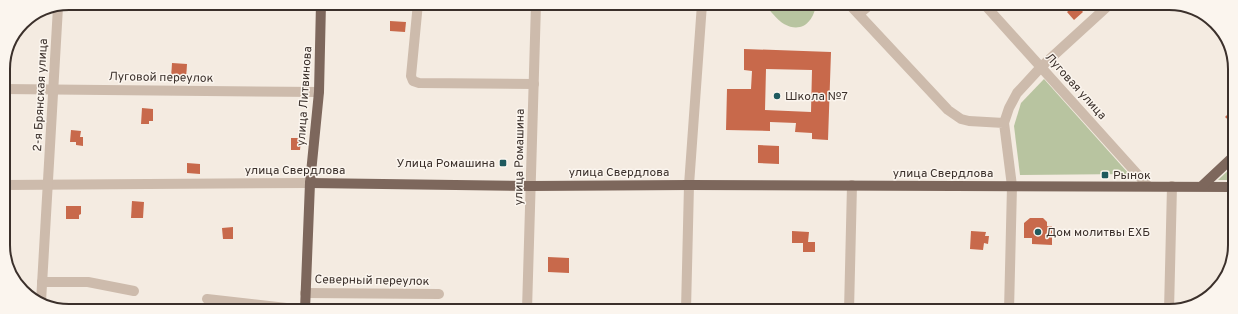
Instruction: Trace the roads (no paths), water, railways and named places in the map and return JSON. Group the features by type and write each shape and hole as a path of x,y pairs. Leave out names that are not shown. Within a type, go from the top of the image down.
{"main road":[{"name":"улица Литвинова","path":"304,304 310,183 318,92 321,10"},
{"path":"1202,186 1228,162"},
{"name":"улица Свердлова","path":"310,183 532,186 1228,186"}],"street":[{"path":"417,10 411,76 414,81 419,83 534,84"},
{"name":"улица Ромашина","path":"528,304 536,10"},
{"path":"686,304 689,185 702,10"},
{"path":"855,10 948,110 960,119 1004,123"},
{"path":"859,14 864,10"},
{"name":"Луговая улица","path":"989,10 1148,186"},
{"path":"1009,304 1012,186 1004,123 1009,108 1017,93 1041,67 1103,10"},
{"name":"2-я Брянская улица","path":"39,295 42,282 58,11"},
{"name":"Луговой переулок","path":"10,89 318,92"},
{"name":"улица Свердлова","path":"10,185 310,183"},
{"path":"849,304 852,185"},
{"path":"1169,304 1172,186"},
{"path":"42,282 88,282 134,291"},
{"name":"Северный переулок","path":"305,292 439,294"},
{"path":"208,299 252,304"}],"place":[{"name":"Школа №7","path":"777,96"},
{"name":"Улица Ромашина","path":"503,163"},
{"name":"Рынок","path":"1105,175"},
{"name":"Дом молитвы ЕХБ","path":"1038,232"}]}
